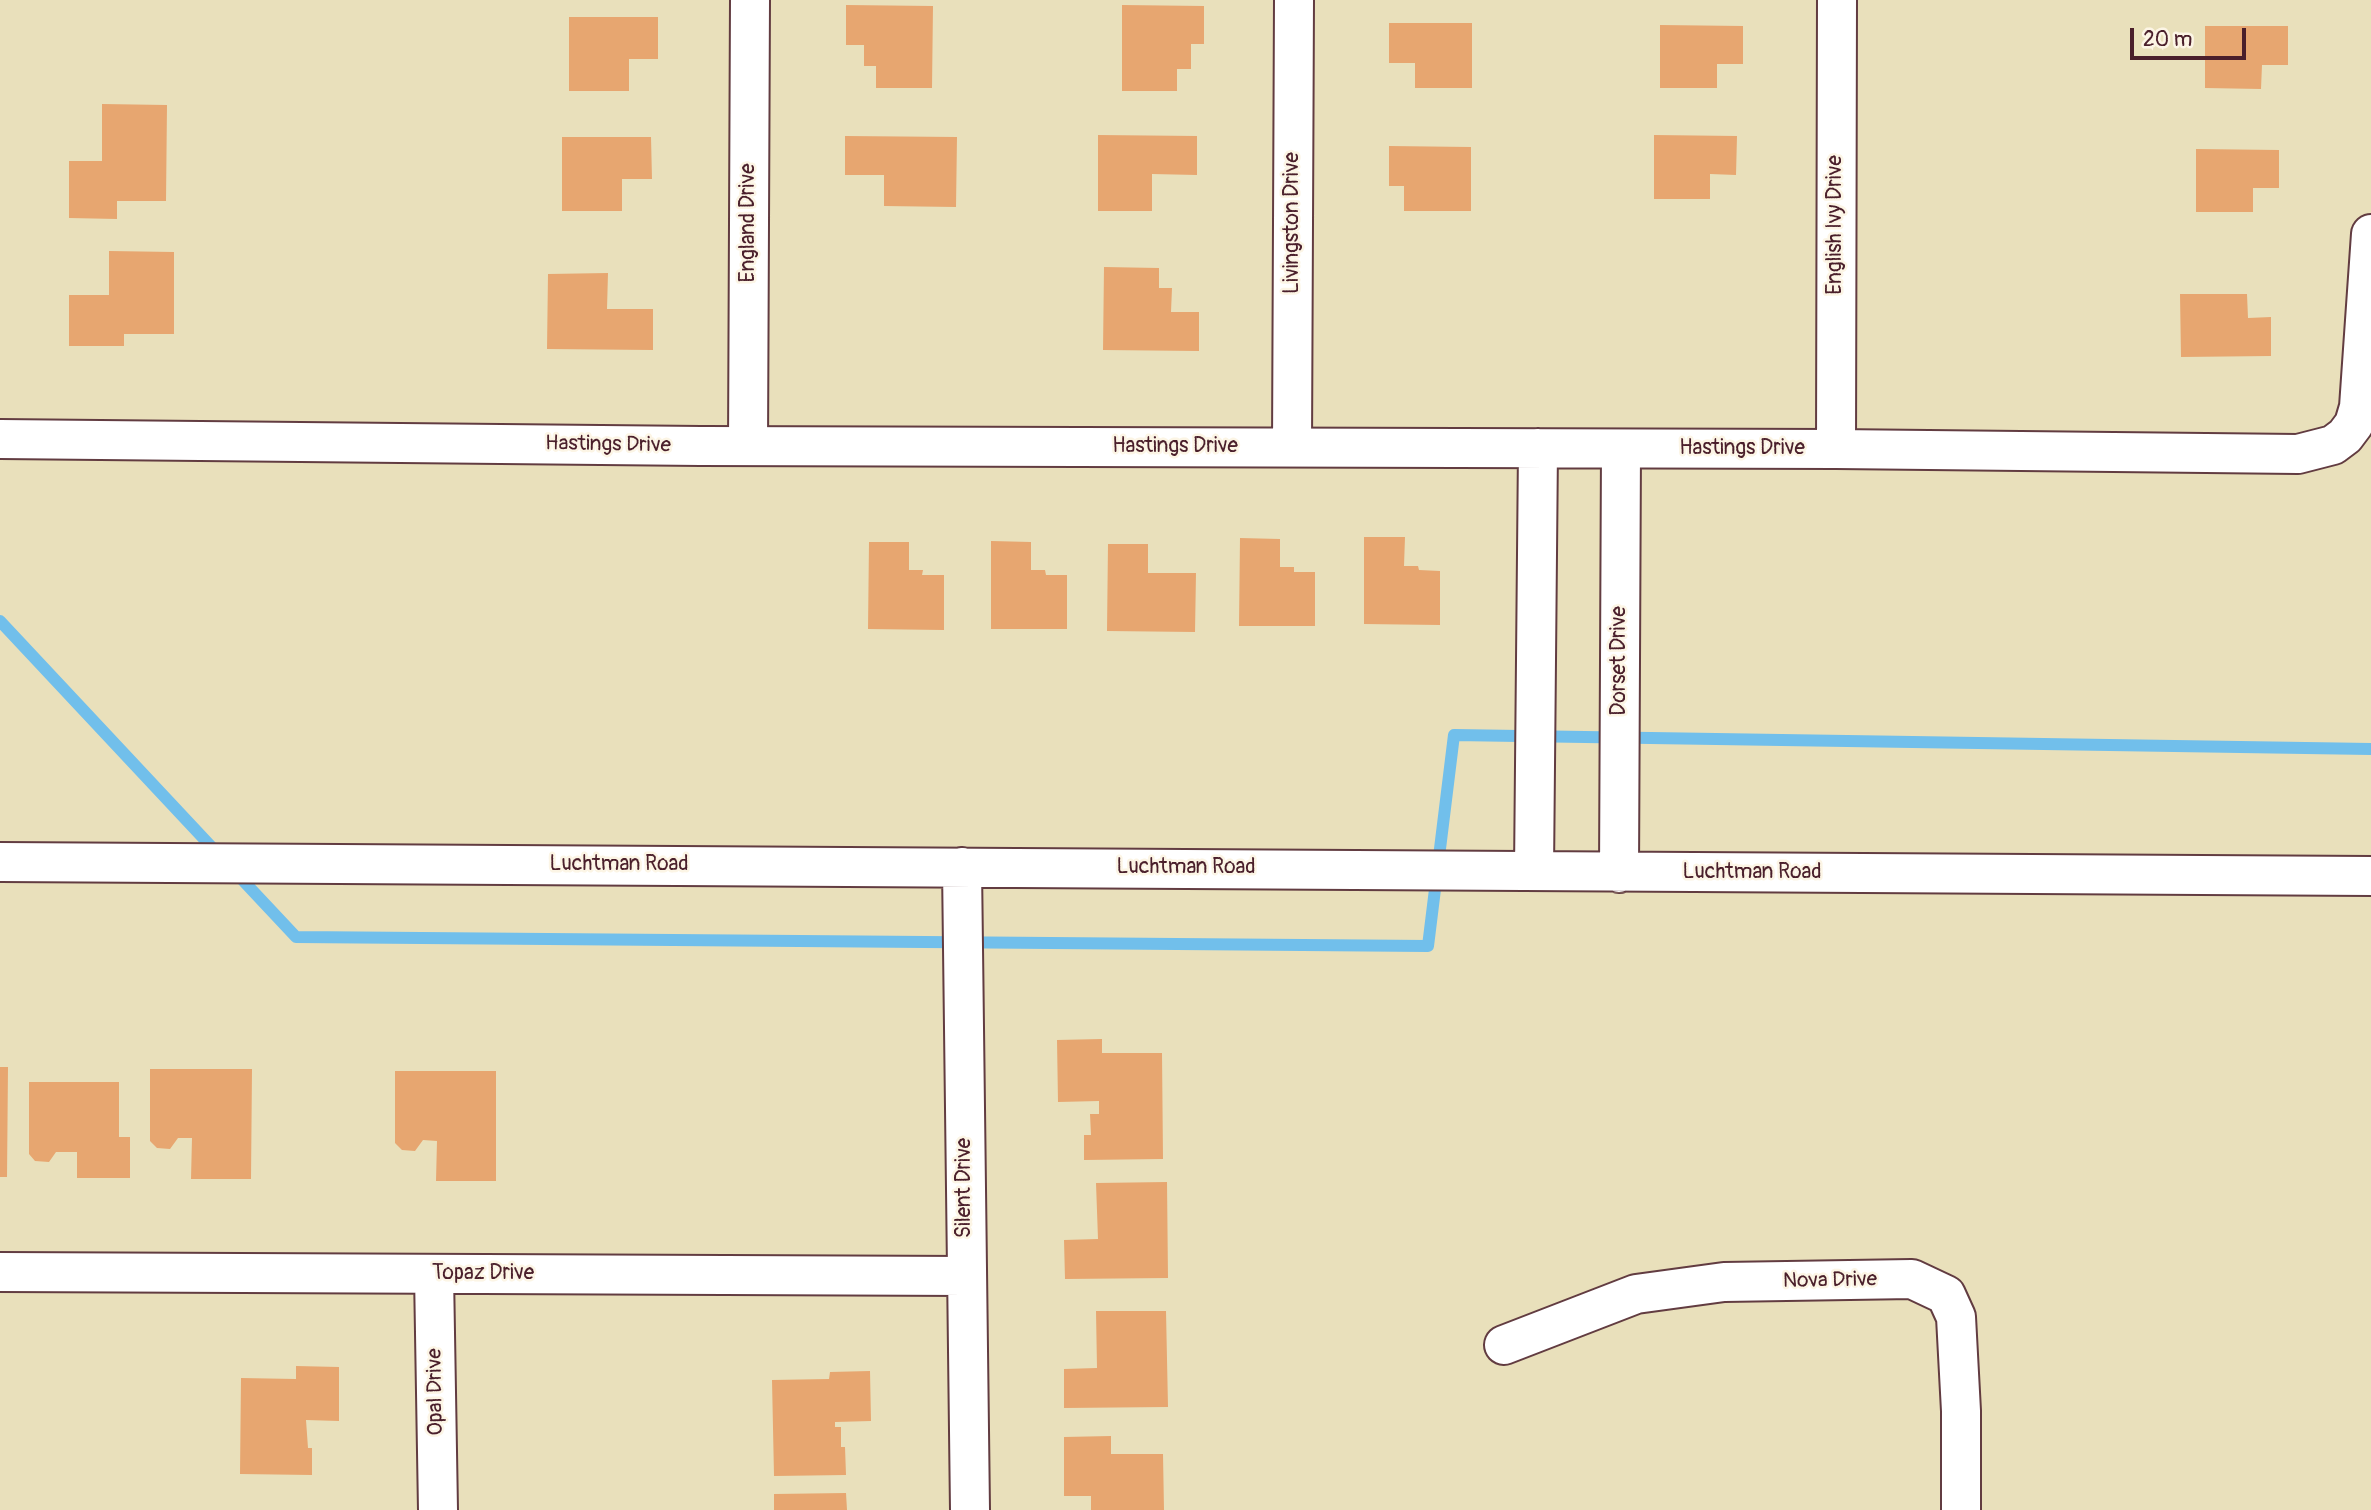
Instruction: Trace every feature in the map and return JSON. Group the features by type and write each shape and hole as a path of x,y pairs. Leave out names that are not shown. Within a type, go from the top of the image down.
{"street":[{"name":"England Drive","path":"748,446 750,0"},
{"name":"Livingston Drive","path":"1292,447 1294,0"},
{"name":"English Ivy Drive","path":"1836,449 1837,0"},
{"name":"Hastings Drive","path":"0,439 748,446 1836,449 2298,454 2333,445 2346,436 2354,424 2359,407 2371,234"},
{"path":"1534,872 1538,448"},
{"name":"Dorset Drive","path":"1619,873 1621,449"},
{"name":"Luchtman Road","path":"0,862 2371,876"},
{"name":"Silent Drive","path":"962,867 970,1510"},
{"name":"Topaz Drive","path":"0,1272 965,1276"},
{"name":"Opal Drive","path":"434,1274 438,1510"},
{"name":"Nova Drive","path":"1504,1345 1636,1294 1724,1283 1912,1279 1946,1295 1956,1317 1961,1411 1961,1510"}],"building":[{"path":"846,5 933,6 932,88 876,88 876,66 864,66 864,45 846,45"},
{"path":"1122,5 1204,6 1204,44 1191,44 1191,69 1177,69 1177,91 1122,91"},
{"path":"569,17 658,17 658,59 629,59 629,91 569,91"},
{"path":"1389,23 1472,23 1472,88 1415,88 1415,63 1389,63"},
{"path":"1660,25 1743,26 1743,64 1717,64 1717,88 1660,88"},
{"path":"2205,26 2288,26 2288,65 2262,65 2261,89 2205,88"},
{"path":"102,104 167,105 166,201 117,201 117,219 69,218 69,161 102,161"},
{"path":"1098,135 1197,136 1197,175 1152,174 1152,211 1098,211"},
{"path":"1654,135 1737,136 1736,175 1710,174 1710,199 1654,199"},
{"path":"845,136 957,137 956,207 884,206 884,175 845,175"},
{"path":"562,137 651,137 652,179 622,179 622,211 562,211"},
{"path":"1389,146 1471,147 1471,211 1404,211 1404,186 1389,186"},
{"path":"2196,149 2279,150 2279,188 2253,188 2253,212 2196,212"},
{"path":"109,251 174,252 174,334 124,334 124,346 69,346 69,295 109,295"},
{"path":"1104,267 1159,268 1159,288 1172,288 1171,312 1199,312 1199,351 1103,350"},
{"path":"608,273 607,309 653,309 653,350 547,349 548,274"},
{"path":"2180,294 2247,294 2248,318 2271,317 2271,356 2181,357"},
{"path":"1364,537 1405,537 1404,566 1440,571 1440,625 1364,624"},
{"path":"1240,538 1280,539 1280,567 1294,567 1294,572 1315,572 1315,626 1239,626"},
{"path":"991,541 1031,542 1031,570 1045,570 1046,575 1067,575 1067,629 991,629"},
{"path":"869,542 909,542 909,570 923,570 922,575 944,575 944,630 868,629"},
{"path":"1108,544 1148,544 1148,573 1196,573 1195,632 1107,631"},
{"path":"1102,1039 1102,1053 1162,1053 1163,1159 1084,1160 1084,1135 1091,1135 1090,1114 1099,1114 1099,1101 1058,1102 1057,1040"},
{"path":"0,1067 8,1067 7,1177 0,1177"},
{"path":"150,1069 252,1069 251,1179 191,1179 192,1138 178,1138 170,1149 157,1148 150,1141"},
{"path":"395,1071 496,1071 496,1181 436,1181 437,1141 423,1140 415,1151 402,1150 395,1143"},
{"path":"29,1082 119,1082 119,1137 130,1137 130,1178 77,1178 77,1152 56,1152 49,1162 35,1161 29,1154"},
{"path":"1167,1182 1168,1278 1065,1279 1064,1240 1098,1239 1096,1183"},
{"path":"1096,1311 1166,1311 1168,1407 1064,1408 1064,1369 1097,1368"},
{"path":"296,1366 339,1367 339,1421 306,1420 308,1448 312,1448 312,1475 240,1474 241,1378 296,1379"},
{"path":"870,1371 871,1421 835,1422 835,1427 841,1427 846,1475 774,1476 772,1380 829,1379 830,1372"},
{"path":"1111,1436 1111,1454 1163,1454 1164,1510 1091,1510 1091,1496 1064,1496 1064,1437"},
{"path":"846,1493 847,1510 774,1510 774,1494"}],"waterway":[{"path":"0,621 220,856"},
{"path":"235,872 296,937 1428,946 1454,735 2371,749"}]}
